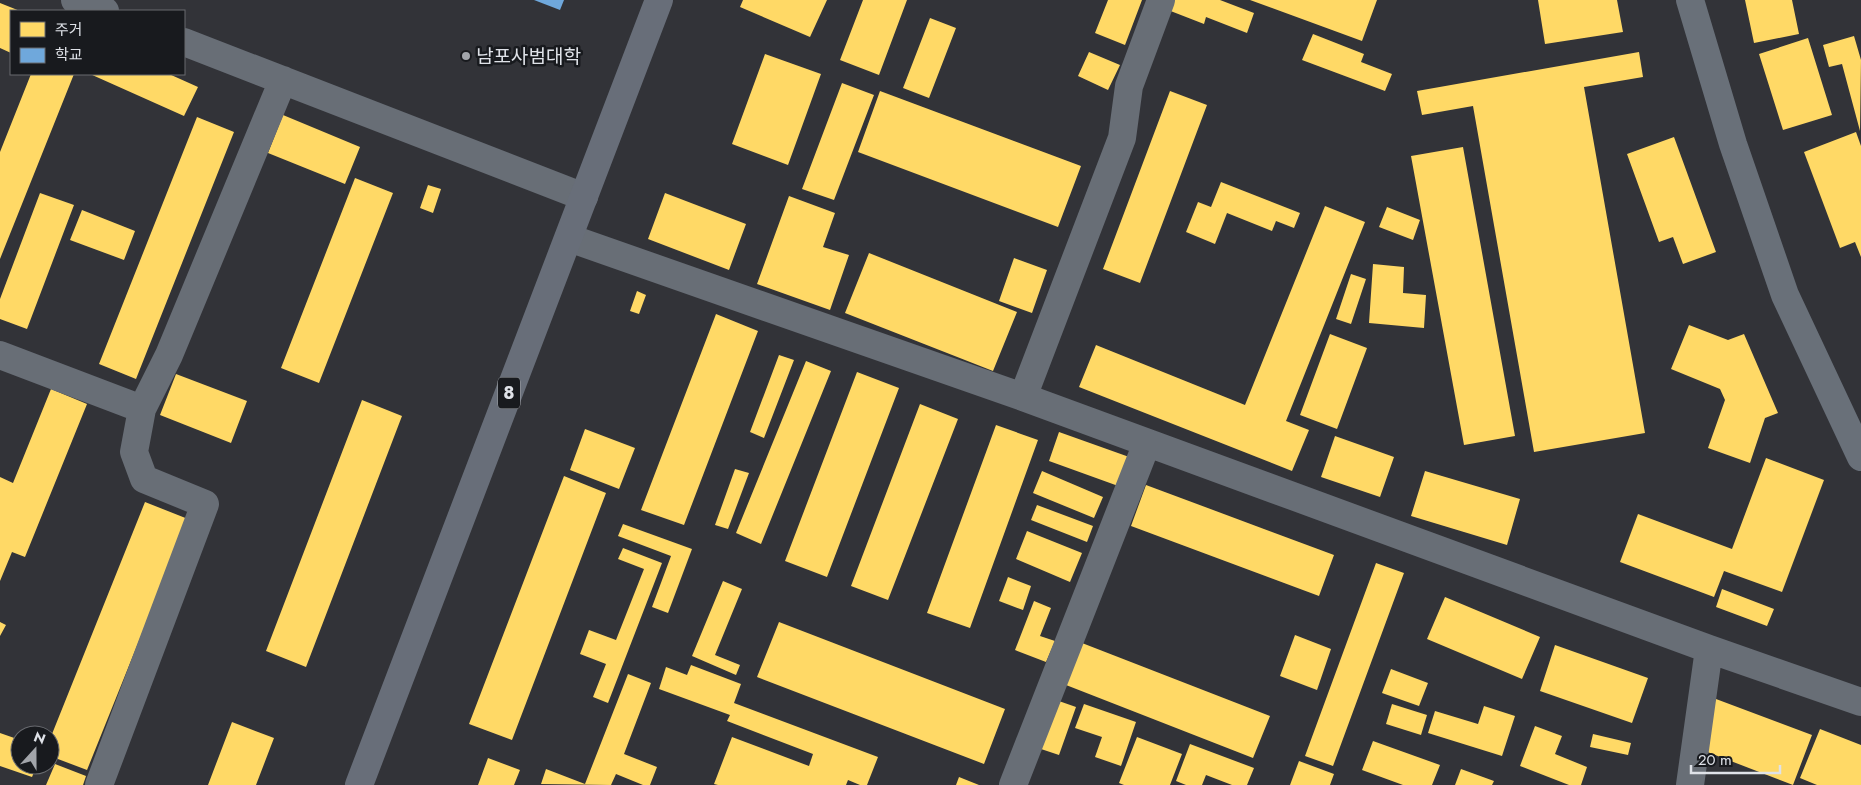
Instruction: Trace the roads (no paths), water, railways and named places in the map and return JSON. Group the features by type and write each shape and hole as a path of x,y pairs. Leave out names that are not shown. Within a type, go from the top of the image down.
{"main road":[{"name":"8","path":"360,785 659,0"},
{"path":"1690,0 1733,144 1785,294 1861,457"}],"street":[{"path":"76,0 102,10"},
{"path":"1023,397 1122,138 1129,86 1161,0"},
{"path":"185,42 584,197"},
{"path":"99,785 205,504 144,479 134,452 142,409 169,355 283,80"},
{"path":"569,238 1023,397 1709,649 1861,702"},
{"path":"0,355 142,409"},
{"path":"1013,785 1147,443"},
{"path":"1690,785 1709,649"}],"place":[{"name":"남포사범대학","path":"466,56"}]}
